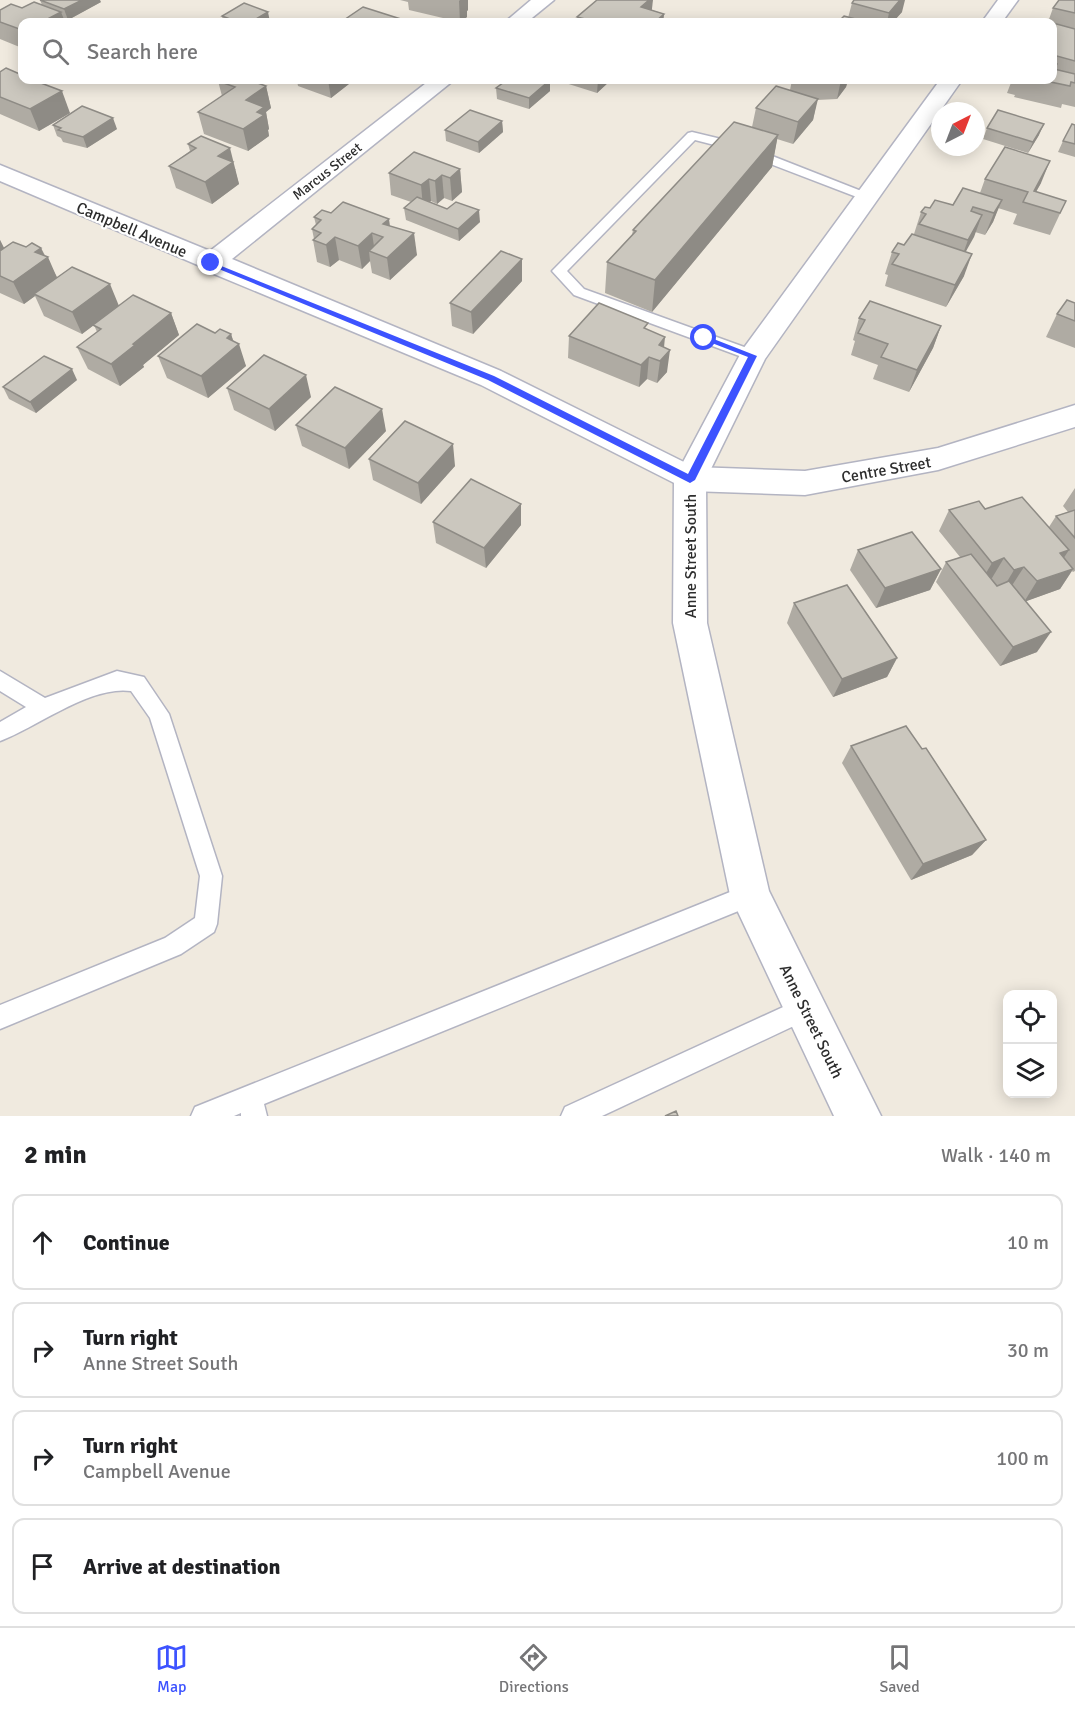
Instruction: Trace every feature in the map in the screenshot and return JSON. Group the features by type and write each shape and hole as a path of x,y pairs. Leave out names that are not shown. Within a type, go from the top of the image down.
{"street":[{"path":"520,18 543,0"},
{"path":"995,18 1008,0"},
{"name":"Marcus Street","path":"211,263 438,84"},
{"name":"Anne Street South","path":"858,1116 750,895 690,623 690,480 753,356 948,84"},
{"name":"Campbell Avenue","path":"0,172 211,263 491,378 690,480"},
{"name":"Centre Street","path":"690,480 805,483 938,459 1075,416"}],"lane":[{"path":"753,356 579,292 559,271 692,136 738,147 867,196"},
{"path":"0,680 43,708"},
{"path":"0,732 43,708 117,680 137,683 159,714 211,876 206,924 173,946 0,1017"},
{"path":"204,1116 252,1106 750,895"},
{"path":"574,1116 807,1008"}],"building":[{"path":"40,0 82,0 64,9"},
{"path":"597,0 649,0 641,7 664,14 660,18 577,17"},
{"path":"854,0 900,0 889,13 852,3"},
{"path":"1059,0 1075,0 1075,13 1053,8"},
{"path":"34,2 61,12 50,18 18,18 18,29 0,22 0,10 11,4 22,8"},
{"path":"244,3 268,12 258,18 222,16"},
{"path":"363,7 398,18 347,18"},
{"path":"1057,24 1075,29 1075,61 1057,56"},
{"path":"6,68 18,73 18,84 44,84 62,91 30,109 0,97 0,72"},
{"path":"1057,70 1075,74 1075,83 1071,82 1070,86 1057,83"},
{"path":"226,84 266,86 246,100 264,107 257,112 264,115 243,129 198,112 235,87"},
{"path":"502,84 545,84 529,98 496,88"},
{"path":"776,86 818,99 798,122 756,108"},
{"path":"82,106 113,118 83,137 58,130 61,128 53,125"},
{"path":"470,110 502,121 478,142 445,130"},
{"path":"998,110 1044,124 1033,142 987,128"},
{"path":"734,122 778,135 655,280 607,262 636,231 633,230"},
{"path":"1072,124 1075,125 1075,144 1063,141"},
{"path":"201,136 230,148 218,156 233,162 205,182 169,166 196,148 188,144"},
{"path":"1005,147 1050,161 1034,191 1066,201 1060,213 1023,202 1028,192 985,179"},
{"path":"414,152 460,169 450,178 442,175 435,181 429,179 421,185 389,173"},
{"path":"963,188 1002,200 994,213 973,207 971,211 982,215 968,240 919,224 926,214 921,212 925,207 930,208 935,200 953,205"},
{"path":"417,197 447,209 456,202 479,210 458,229 404,208"},
{"path":"343,202 389,219 383,224 414,233 387,258 369,251 383,237 372,233 358,246 335,237 326,245 313,240 321,233 312,229 321,220 314,217 322,210 331,213"},
{"path":"912,234 972,254 955,285 892,264 899,254 892,252 898,243 904,245"},
{"path":"13,242 26,247 32,243 41,248 35,252 48,257 13,282 0,276 0,251"},
{"path":"501,251 522,259 471,312 450,303"},
{"path":"72,267 110,284 72,312 34,294"},
{"path":"133,295 171,313 111,364 77,347 101,329 93,325"},
{"path":"1067,300 1075,303 1075,321 1057,314"},
{"path":"870,301 941,326 917,370 881,357 888,344 858,333 865,320 859,318"},
{"path":"599,303 648,323 644,328 665,337 659,345 670,350 660,361 649,357 641,365 569,336"},
{"path":"197,324 215,333 220,329 231,334 227,338 239,344 201,376 158,356"},
{"path":"264,355 306,375 269,409 227,388"},
{"path":"44,356 72,369 30,402 3,387"},
{"path":"335,387 382,409 345,448 296,425"},
{"path":"405,421 453,444 418,483 369,459"},
{"path":"471,479 521,504 484,548 433,522"},
{"path":"1022,497 1069,550 1060,553 1073,569 1037,581 1024,567 1014,570 1004,558 992,563 949,510 979,501 985,509"},
{"path":"1075,510 1075,538 1056,516"},
{"path":"912,532 941,569 885,588 858,550"},
{"path":"971,554 997,586 1009,581 1051,632 1013,647 946,562"},
{"path":"847,585 897,658 842,679 794,603"},
{"path":"906,726 922,749 926,748 986,840 923,864 851,746"},
{"path":"676,1111 678,1116 665,1116"}],"route":[{"path":"211,263 491,378 690,480 753,356 704,338"}]}
